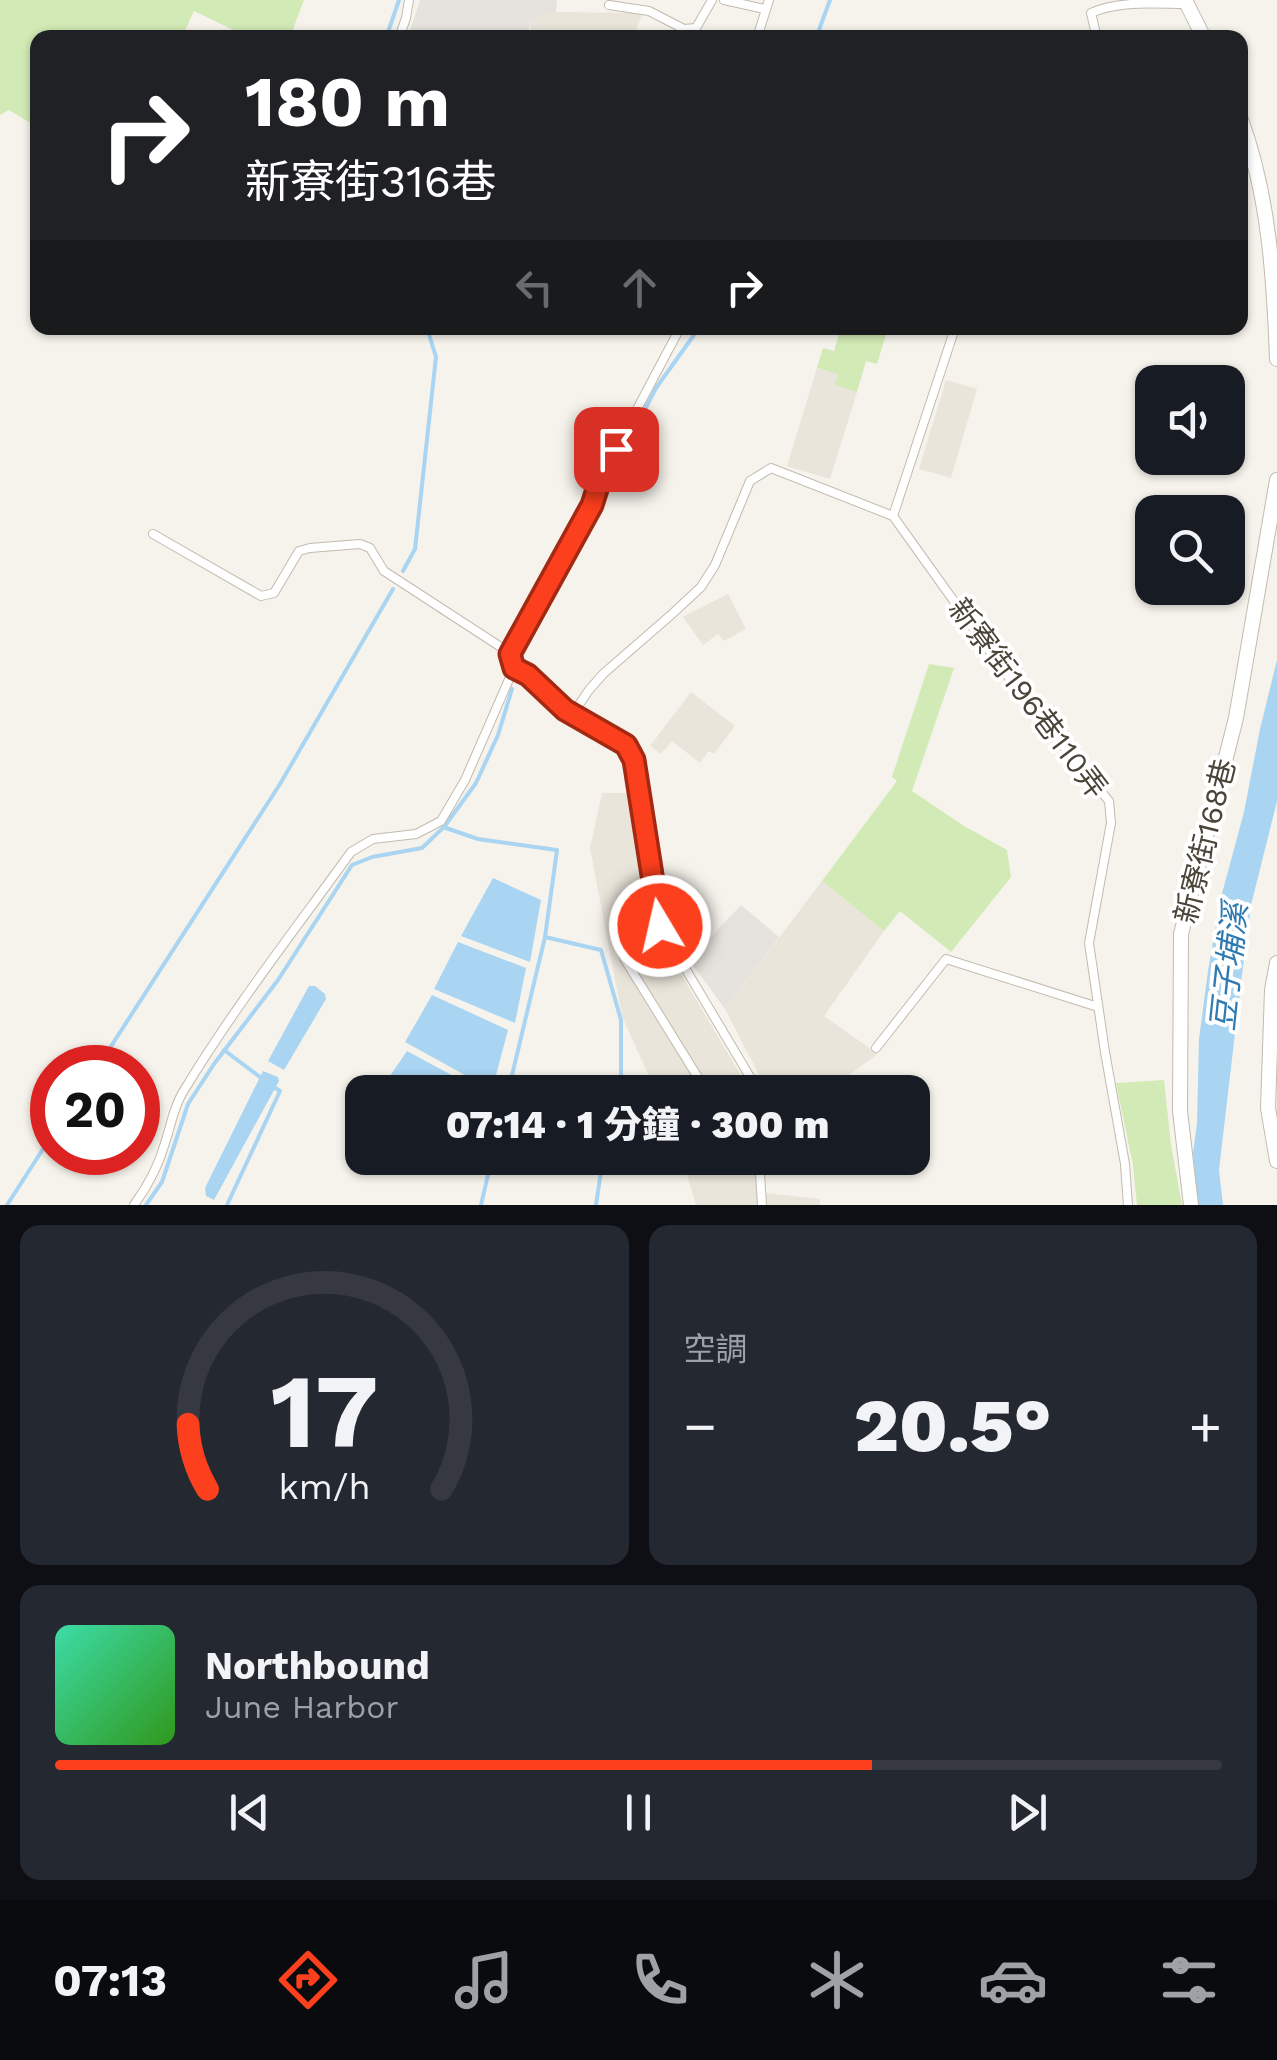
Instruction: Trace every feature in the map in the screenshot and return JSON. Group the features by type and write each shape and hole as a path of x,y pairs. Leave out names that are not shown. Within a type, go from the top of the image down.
{"street":[{"path":"1186,2 1200,30"},
{"path":"1248,137 1274,268 1277,358"},
{"name":"新寮街168巷","path":"1191,1205 1180,1111 1182,934 1236,718 1277,480"},
{"path":"1277,963 1272,990 1268,1108 1277,1161"}],"lane":[{"path":"402,30 409,0"},
{"path":"609,5 649,11 684,28 696,28 712,0"},
{"path":"724,0 767,4 759,30"},
{"path":"1096,30 1091,13 1101,8 1186,2"},
{"path":"510,654 592,505 600,480 676,335"},
{"path":"572,714 604,674 700,587 715,565 750,481 770,468 894,516 953,335"},
{"name":"新寮街196巷110弄","path":"894,516 1024,700 1109,801 1111,823 1089,943 1126,1164 1128,1205"},
{"path":"134,1205 159,1160 180,1096 351,852 373,839 416,834 441,821 464,780 514,668 510,654 384,570 370,548 360,544 299,551 274,593 261,596 153,534"},
{"path":"514,668 528,675 565,710 626,745 634,760 660,926 748,1075"},
{"path":"624,958 696,1075"},
{"path":"876,1048 946,959 1098,1007"},
{"path":"761,1175 762,1205"}],"shaded area":[{"path":"420,0 557,0 556,12 531,20 529,30 410,30"},
{"path":"556,12 643,13 636,30 530,30 531,20"},
{"path":"817,368 838,374 836,385 857,392 830,479 787,466"},
{"path":"946,380 977,389 951,478 919,469"},
{"path":"728,594 746,629 724,641 718,634 703,645 683,617"},
{"path":"691,692 735,726 714,754 709,751 700,763 672,741 661,754 650,746"},
{"path":"602,793 633,793 653,927 741,1075 648,1075 622,1016 590,848"},
{"path":"822,881 884,931 824,1016 878,1054 849,1075 759,1075 725,1009"},
{"path":"741,905 779,937 725,1009 689,960"},
{"path":"687,1175 756,1175 757,1192 820,1199 820,1205 696,1205"}],"green space":[{"path":"0,0 304,0 293,30 233,30 194,11 185,30 30,30 30,123 9,110 0,115"},
{"path":"839,335 886,335 877,364 866,361 857,392 835,385 838,374 817,368 823,348 834,351"},
{"path":"929,664 954,668 912,791 1007,850 1011,877 951,952 900,911 884,931 822,881 897,781 892,777"},
{"path":"1164,1080 1182,1205 1137,1205 1116,1083"}],"water":[{"name":"豆子埔溪","path":"1277,660 1277,801 1251,905 1219,1170 1223,1205 1198,1205 1193,1153 1199,1039 1208,971 1220,901"},
{"path":"493,878 541,900 530,962 461,936"},
{"path":"458,942 526,968 515,1023 434,989"},
{"path":"309,986 315,986 326,999 284,1070 268,1061"},
{"path":"432,995 508,1030 496,1075 465,1075 405,1042"},
{"path":"407,1051 451,1075 391,1075"},
{"path":"263,1071 279,1081 214,1200 206,1196 205,1188"}],"waterway":[{"path":"389,30 399,0"},
{"path":"819,30 830,0"},
{"path":"403,571 415,549 436,357 429,335"},
{"path":"520,647 603,501 656,388 694,335"},
{"path":"112,1045 280,784 393,589"},
{"path":"146,1205 162,1182 188,1104 278,980 352,865 372,857 422,848 444,827 476,783 498,735 512,689"},
{"path":"446,828 478,839 557,850 545,937 601,950 621,1020 621,1075"},
{"path":"512,1075 545,937"},
{"path":"224,1050 260,1077"},
{"path":"227,1205 280,1091 272,1086"},
{"path":"7,1205 30,1169"},
{"path":"481,1205 488,1175"},
{"path":"596,1205 600,1175"}],"route":[{"path":"616,449 592,505 510,654 514,668 528,675 565,710 626,745 634,760 660,926"}]}
